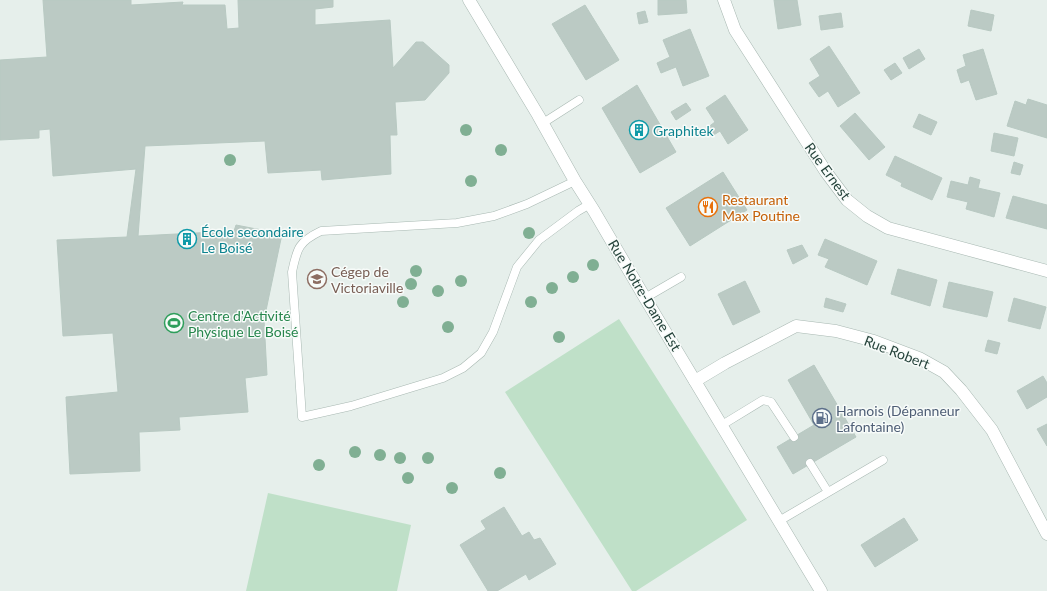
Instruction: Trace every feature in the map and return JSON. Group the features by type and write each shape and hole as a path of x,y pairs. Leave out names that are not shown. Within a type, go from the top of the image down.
{"street":[{"name":"Rue Notre-Dame Est","path":"469,0 543,123 575,181 820,591"},
{"name":"Rue Ernest","path":"724,0 735,30 826,172 847,200 867,216 888,228 1047,271"},
{"name":"Rue Robert","path":"695,380 796,326 836,331 874,341 919,358 944,372 961,390 992,430 1047,534"}],"lane":[{"path":"543,123 579,100"},
{"path":"575,181 527,204 494,216 457,223 321,231 307,238 296,251 292,272 302,416 351,406 443,378 463,368 481,353 493,332 516,267 539,240 578,211 590,204"},
{"path":"645,298 681,277"},
{"path":"722,426 763,400 771,402 794,437"},
{"path":"779,521 883,460"},
{"path":"810,463 828,492"}],"green space":[{"path":"619,319 747,520 636,591 632,591 505,392"},
{"path":"268,493 411,525 397,591 246,591"}],"building":[{"name":"École secondaire Le Boisé","path":"43,0 131,0 131,5 183,2 182,5 225,5 227,29 239,28 238,0 333,0 333,7 315,9 315,25 390,20 393,68 416,42 423,42 449,65 449,73 425,100 395,102 397,135 390,135 391,174 322,180 321,170 268,173 265,141 145,146 138,236 234,231 236,225 282,234 264,320 267,375 245,378 248,412 179,417 180,430 139,432 140,471 70,474 66,397 118,392 113,333 63,336 57,240 127,237 136,169 53,176 50,129 39,130 39,138 0,140 0,60 47,57"},
{"path":"658,0 686,0 687,13 658,15"},
{"path":"774,0 797,0 801,25 778,29"},
{"path":"585,5 619,60 586,80 552,24"},
{"path":"971,10 994,15 991,31 968,26"},
{"path":"645,11 648,22 639,24 637,13"},
{"path":"841,13 843,27 821,30 819,16"},
{"path":"690,29 709,76 683,86 676,67 661,73 657,63 670,57 663,40"},
{"path":"829,46 860,93 838,107 828,91 819,97 809,83 820,76 810,59"},
{"path":"919,49 925,59 909,69 903,58"},
{"path":"983,49 997,94 976,100 969,80 961,83 957,70 966,66 963,55"},
{"path":"895,63 902,73 891,80 884,70"},
{"name":"Graphitek","path":"637,85 676,152 640,173 602,108"},
{"path":"725,95 748,130 728,144 720,131 712,136 707,128 715,122 706,108"},
{"path":"1028,99 1047,105 1047,138 1007,126 1015,101 1026,105"},
{"path":"686,103 691,110 676,120 671,112"},
{"path":"855,113 885,147 869,160 840,126"},
{"path":"919,114 937,122 931,135 913,127"},
{"path":"994,133 1018,138 1014,156 991,151"},
{"path":"895,156 942,178 932,200 901,186 902,183 886,175"},
{"path":"1014,162 1023,165 1020,175 1011,173"},
{"path":"723,172 747,210 690,246 666,208"},
{"path":"970,177 980,180 978,188 1000,193 994,217 966,209 968,202 947,197 951,181 968,185"},
{"path":"1013,196 1047,205 1047,229 1006,218"},
{"path":"825,239 877,261 867,285 825,267 829,259 818,255"},
{"path":"802,245 808,256 793,264 787,250"},
{"path":"898,269 937,280 930,306 891,294"},
{"path":"745,281 760,312 733,325 718,294"},
{"path":"949,282 993,292 987,317 943,307"},
{"path":"826,298 846,304 843,312 824,307"},
{"path":"1014,298 1046,307 1040,329 1008,321"},
{"path":"988,340 1000,343 997,354 985,351"},
{"path":"814,365 856,437 793,474 777,447 814,425 788,380"},
{"path":"1043,376 1047,383 1047,397 1027,409 1017,391"},
{"path":"1047,424 1047,446 1037,429"},
{"path":"504,507 522,536 529,532 534,540 540,538 556,564 529,580 526,574 497,591 488,591 460,545 486,529 481,521"},
{"path":"904,518 918,540 875,567 861,545"}],"place":[{"name":"Graphitek","path":"639,130"},
{"name":"Restaurant Max Poutine","path":"708,207"},
{"name":"École secondaire Le Boisé","path":"187,239"},
{"name":"Cégep de Victoriaville","path":"317,279"},
{"name":"Centre d'Activité Physique Le Boisé","path":"174,323"},
{"name":"Harnois (Dépanneur Lafontaine)","path":"822,418"}]}
